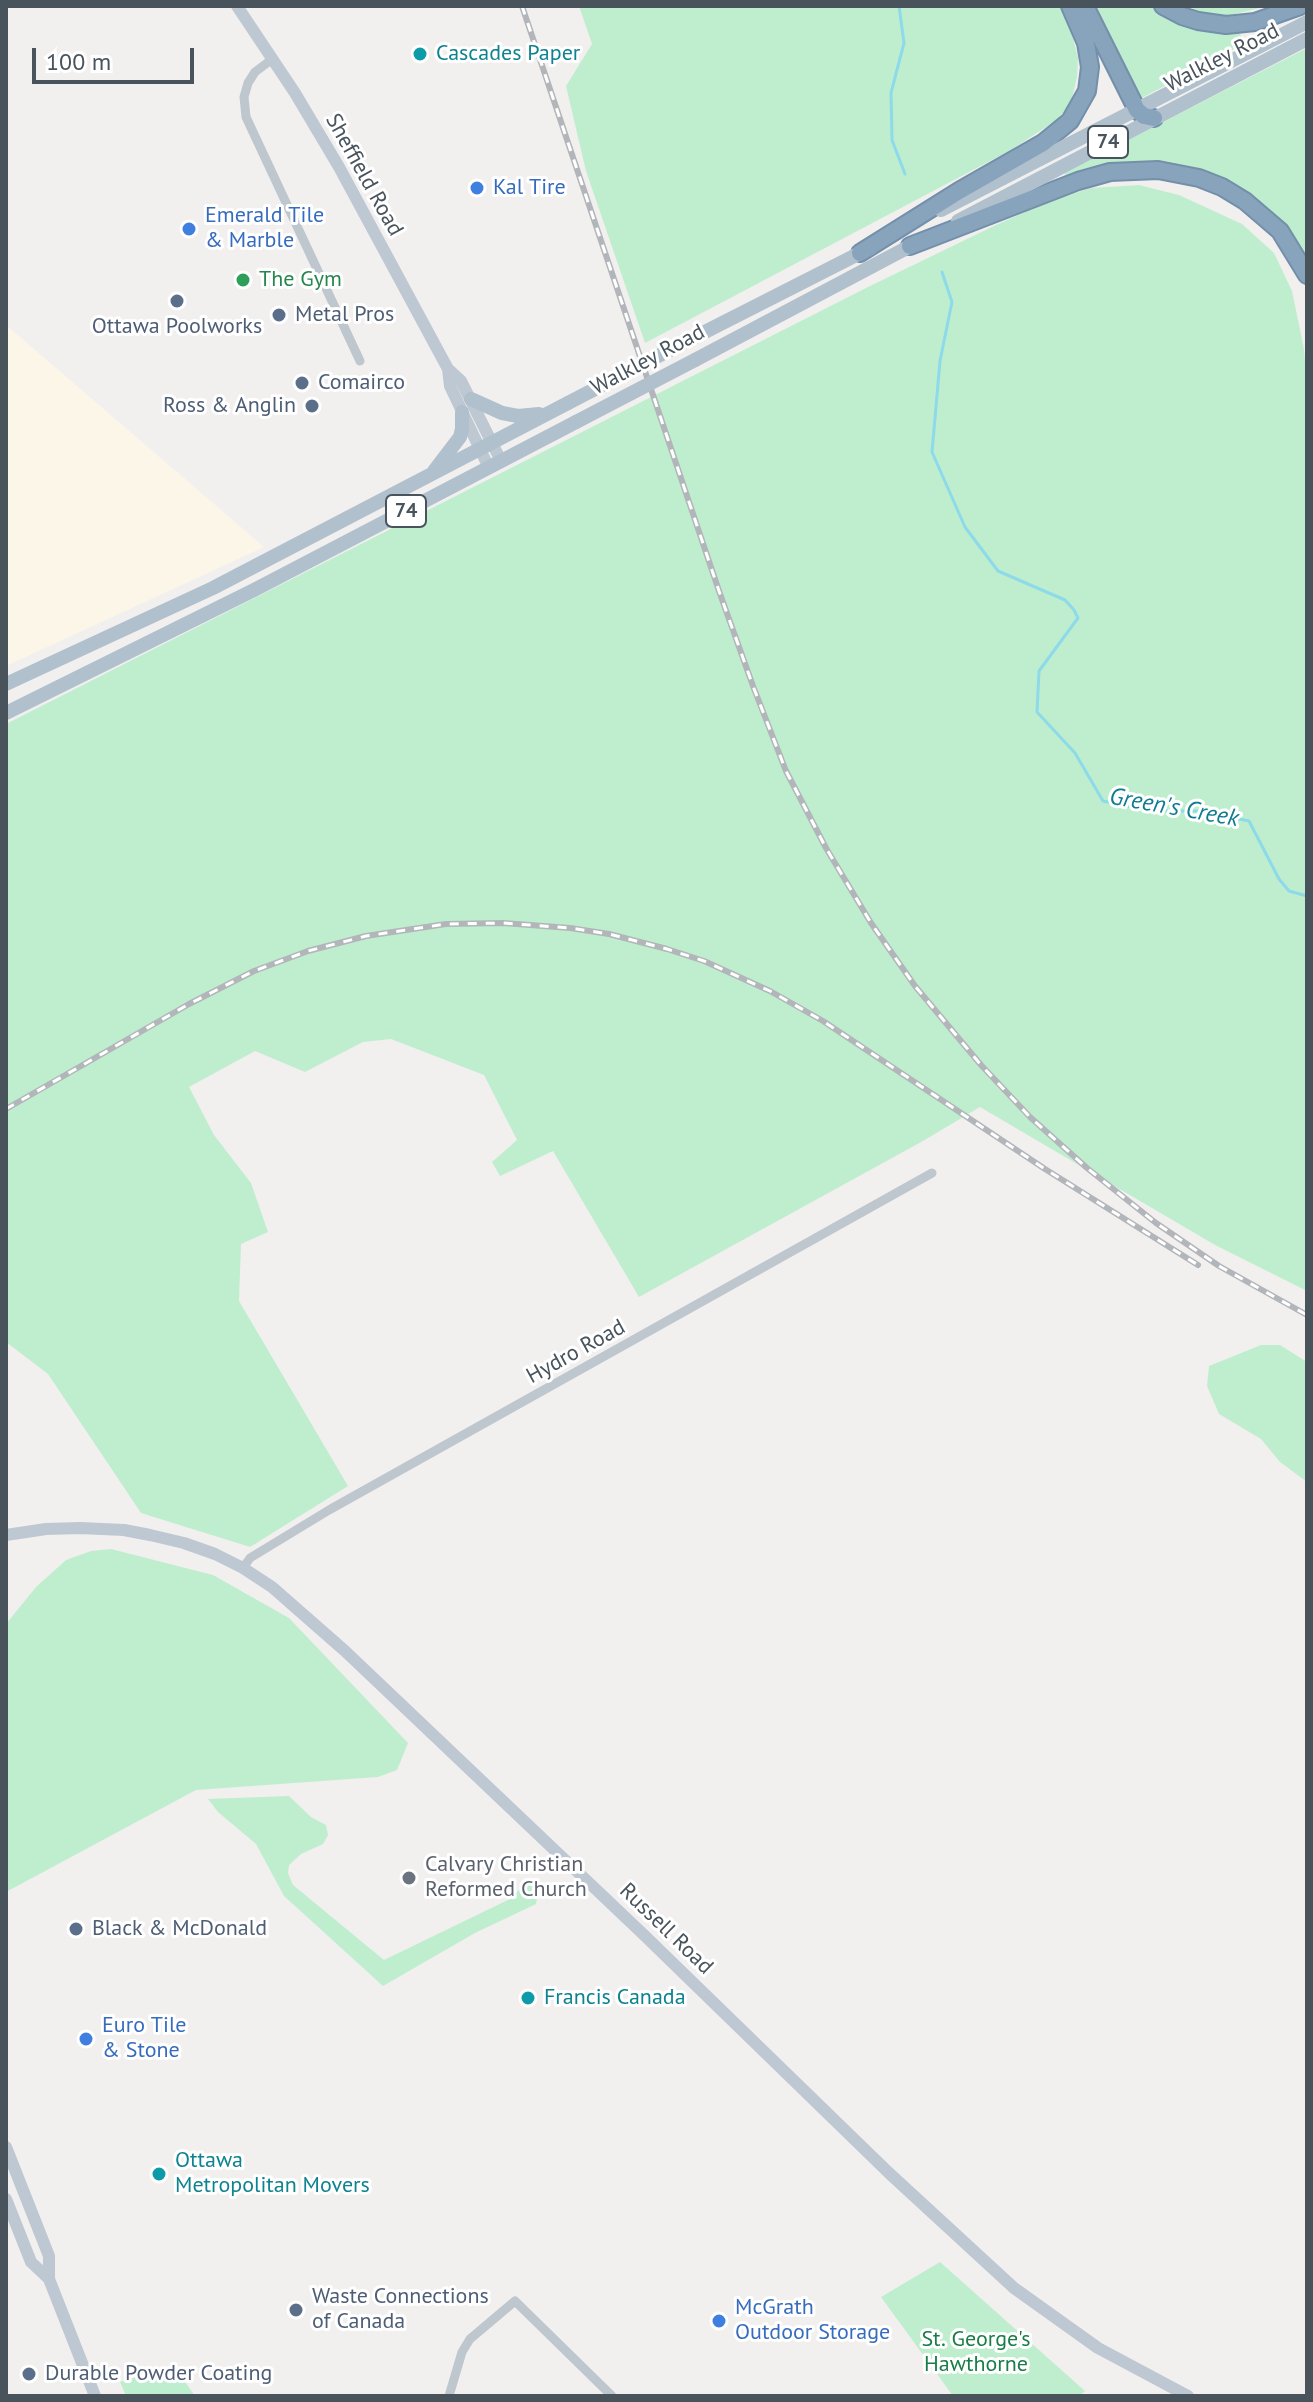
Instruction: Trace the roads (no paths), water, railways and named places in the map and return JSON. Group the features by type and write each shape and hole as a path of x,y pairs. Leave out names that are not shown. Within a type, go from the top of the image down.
{"highway":[{"path":"860,253 1043,143 1070,121 1087,91 1090,67 1086,43 1070,6"},
{"path":"1085,6 1137,110 1144,116 1154,118"},
{"path":"1163,6 1198,21 1226,25 1255,22 1300,6"},
{"path":"910,246 1078,181 1110,172 1158,170 1199,178 1245,201 1280,231 1307,275"}],"main road":[{"name":"Sheffield Road","path":"237,6 295,93 339,167 448,369 461,381 471,399 486,446"},
{"name":"Walkley Road","path":"6,684 244,572 1307,22"},
{"name":"Walkley Road","path":"6,713 324,554 1307,39"},
{"name":"Sheffield Road","path":"448,369 450,386 462,412 495,464"},
{"path":"471,399 496,412 511,415 552,412"},
{"path":"430,476 460,437 462,412"},
{"name":"Russell Road","path":"6,1535 63,1528 124,1530 184,1543 243,1568 272,1587 345,1651 889,2173 1014,2288 1098,2348 1188,2396"},
{"path":"6,2147 11,2172 49,2256 49,2279 95,2396"},
{"path":"6,2199 31,2262 49,2279"}],"street":[{"path":"271,60 255,72 248,83 244,97 246,117 360,361"},
{"name":"Hydro Road","path":"243,1568 250,1558 329,1510 932,1173"},
{"path":"449,2396 462,2352 470,2339 515,2301 612,2396"}],"waterway":[{"name":"Green's Creek","path":"899,6 904,43 891,93 892,140 905,174"},
{"name":"Green's Creek","path":"942,272 952,302 940,361 932,452 965,527 998,571 1065,600 1078,618 1039,671 1037,712 1075,753 1103,801 1150,811 1201,811 1249,821 1279,879 1289,891 1307,896"}],"railway":[{"path":"522,6 753,686 786,771 826,848 871,923 915,986 981,1065 1030,1117 1156,1223 1219,1266 1307,1315"},
{"path":"6,1109 189,1004 254,971 308,951 366,936 446,924 503,923 570,928 667,949 704,961 770,991 823,1021 1045,1169 1198,1265"}],"place":[{"name":"Cascades Paper","path":"420,54"},
{"name":"Kal Tire","path":"477,188"},
{"name":"Emerald Tile & Marble","path":"189,229"},
{"name":"The Gym","path":"243,280"},
{"name":"Ottawa Poolworks","path":"177,301"},
{"name":"Metal Pros","path":"279,315"},
{"name":"Comairco","path":"302,383"},
{"name":"Ross & Anglin","path":"312,406"},
{"name":"Calvary Christian Reformed Church","path":"409,1878"},
{"name":"Black & McDonald","path":"76,1929"},
{"name":"Francis Canada","path":"528,1998"},
{"name":"Euro Tile & Stone","path":"86,2039"},
{"name":"Ottawa Metropolitan Movers","path":"159,2174"},
{"name":"Waste Connections of Canada","path":"296,2310"},
{"name":"McGrath Outdoor Storage","path":"719,2321"},
{"name":"Durable Powder Coating","path":"29,2374"}],"park label":[{"name":"St. George's Hawthorne","path":"976,2352"}]}
